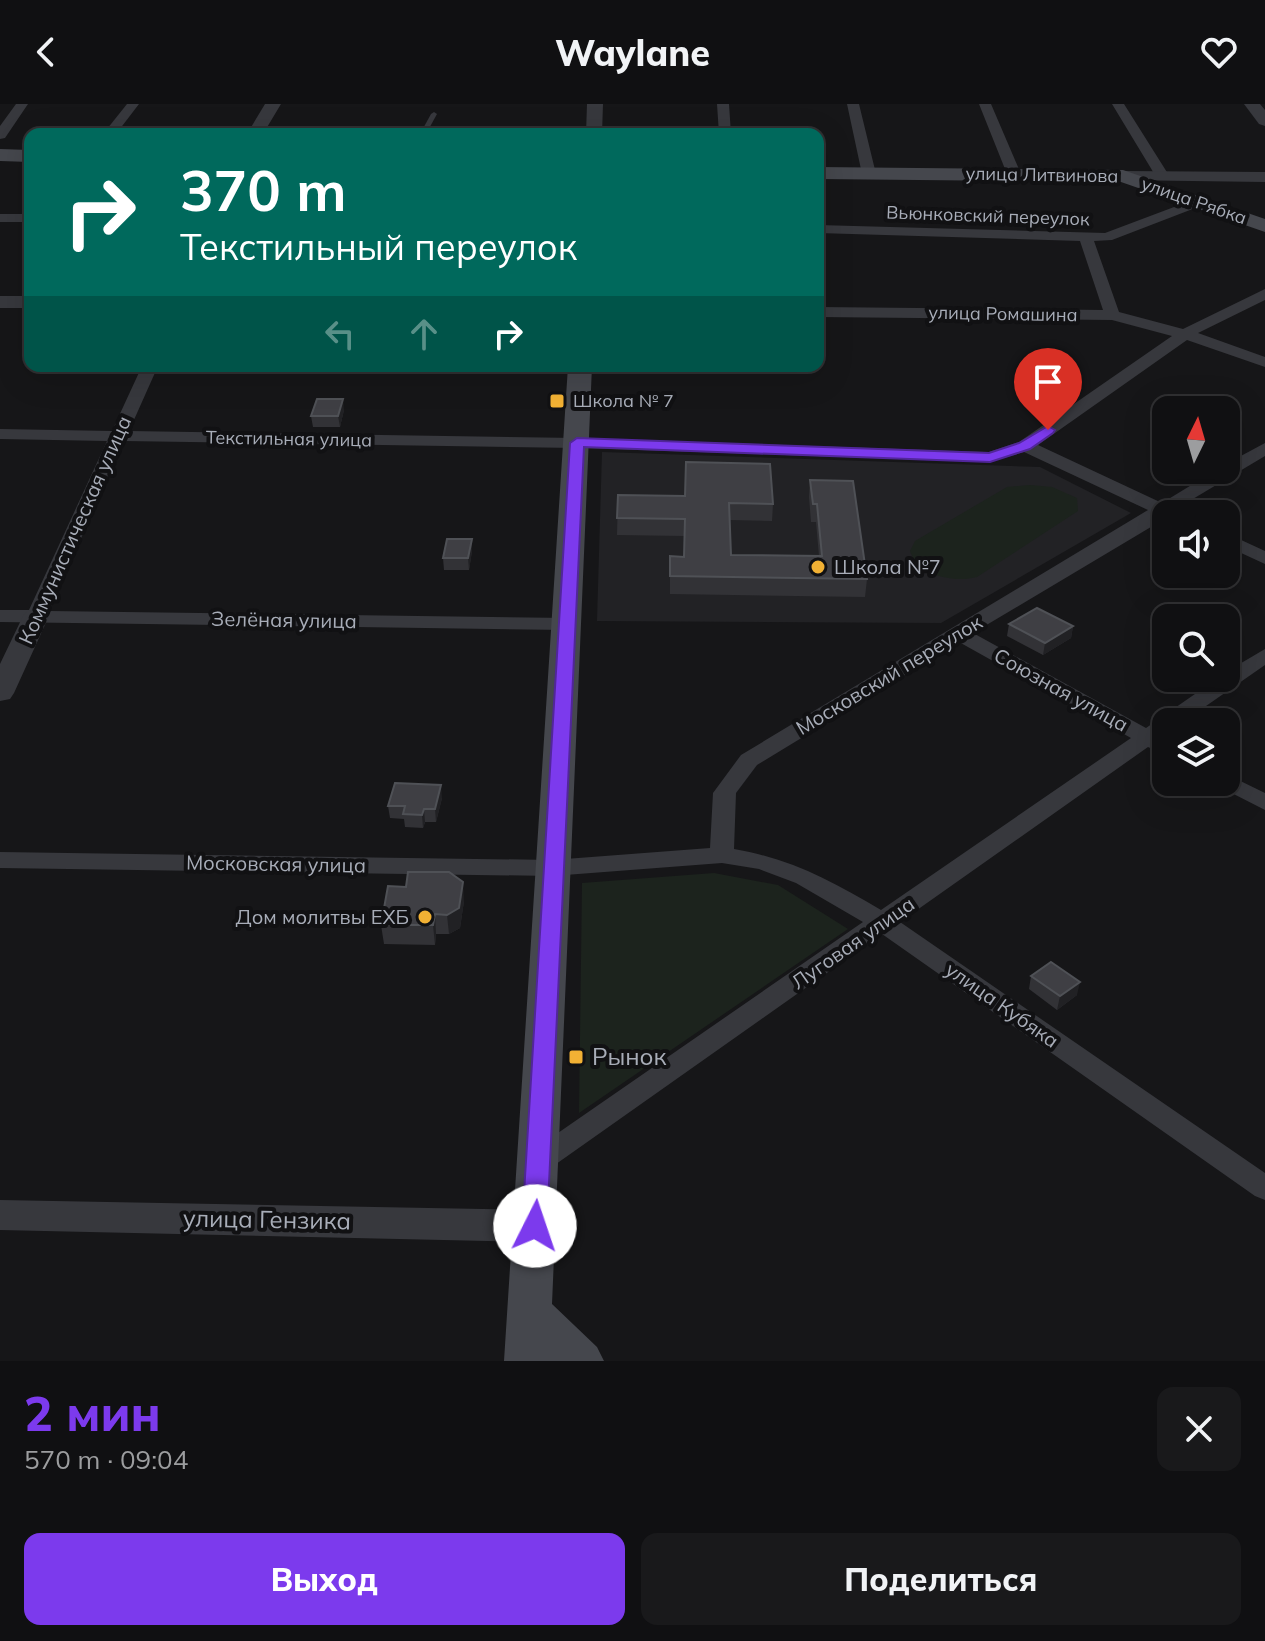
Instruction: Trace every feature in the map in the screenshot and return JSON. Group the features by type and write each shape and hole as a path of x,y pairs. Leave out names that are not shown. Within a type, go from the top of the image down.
{"main road":[{"path":"0,155 24,156"},
{"name":"улица Литвинова","path":"824,173 1123,176"},
{"name":"улица Рябка","path":"1123,176 1265,226"},
{"path":"527,1361 580,372"},
{"path":"530,1312 581,1361"}],"street":[{"path":"0,135 22,104"},
{"path":"114,128 133,104"},
{"path":"259,128 273,104"},
{"path":"594,128 595,104"},
{"path":"723,104 725,128"},
{"path":"853,104 869,174"},
{"path":"985,104 1014,174"},
{"path":"1118,104 1163,177"},
{"path":"1252,104 1265,121"},
{"name":"улица Литвинова","path":"1123,176 1265,177"},
{"name":"Вьюнковский переулок","path":"824,229 1086,238 1123,233 1198,202"},
{"path":"0,218 24,218"},
{"path":"1086,238 1112,315"},
{"name":"Текстильная улица","path":"0,434 577,443 990,457 1025,446 1185,334 1265,294"},
{"path":"0,302 24,302"},
{"name":"улица Ромашина","path":"824,312 1112,315 1185,334 1265,362"},
{"name":"Коммунистическая улица","path":"0,693 147,372"},
{"path":"1025,446 1152,505"},
{"name":"Московский переулок","path":"1185,500 1265,448"},
{"name":"Московский переулок","path":"722,855 722,794 728,780 749,760 957,633 1152,521"},
{"path":"1240,546 1265,558"},
{"name":"Зелёная улица","path":"0,616 568,624"},
{"name":"Союзная улица","path":"957,633 1152,728"},
{"name":"Луговая улица","path":"1195,708 1265,655"},
{"name":"Луговая улица","path":"539,1161 882,922 1152,740"},
{"path":"1240,789 1265,803"},
{"path":"552,868 722,855"},
{"name":"улица Кубяка","path":"722,855 763,862 805,877 882,922 1265,1188"},
{"name":"Московская улица","path":"0,860 552,868"},
{"name":"улица Гензика","path":"0,1215 535,1226"}],"lane":[{"path":"426,128 434,114"}],"shaded area":[{"name":"Школа №7","path":"602,452 1040,467 1131,513 941,623 597,621"},
{"path":"1007,487 1052,487 1077,498 1078,511 977,577 958,579 938,576 914,560 910,551 915,541"},
{"path":"714,873 778,885 848,929 579,1113 582,883"}],"building":[{"path":"317,399 343,399 338,416 311,416"},
{"path":"686,462 770,464 773,504 729,503 731,555 822,556 817,504 813,504 810,480 853,481 867,579 670,576 670,556 684,557 685,519 617,518 618,495 685,496"},
{"path":"447,539 472,539 468,558 443,558"},
{"path":"1037,608 1073,626 1045,643 1009,624"},
{"path":"395,783 441,785 435,809 424,809 422,815 403,814 405,806 388,806"},
{"path":"408,872 449,872 463,882 459,908 447,915 435,914 433,925 381,925 388,886 406,887"},
{"path":"1051,962 1080,982 1060,996 1031,976"}],"place":[{"name":"Школа № 7","path":"557,401"},
{"name":"Школа №7","path":"818,567"},
{"name":"Дом молитвы ЕХБ","path":"425,917"},
{"name":"Рынок","path":"576,1057"}],"route":[{"path":"535,1226 577,443 990,457 1025,446 1048,430"}]}
